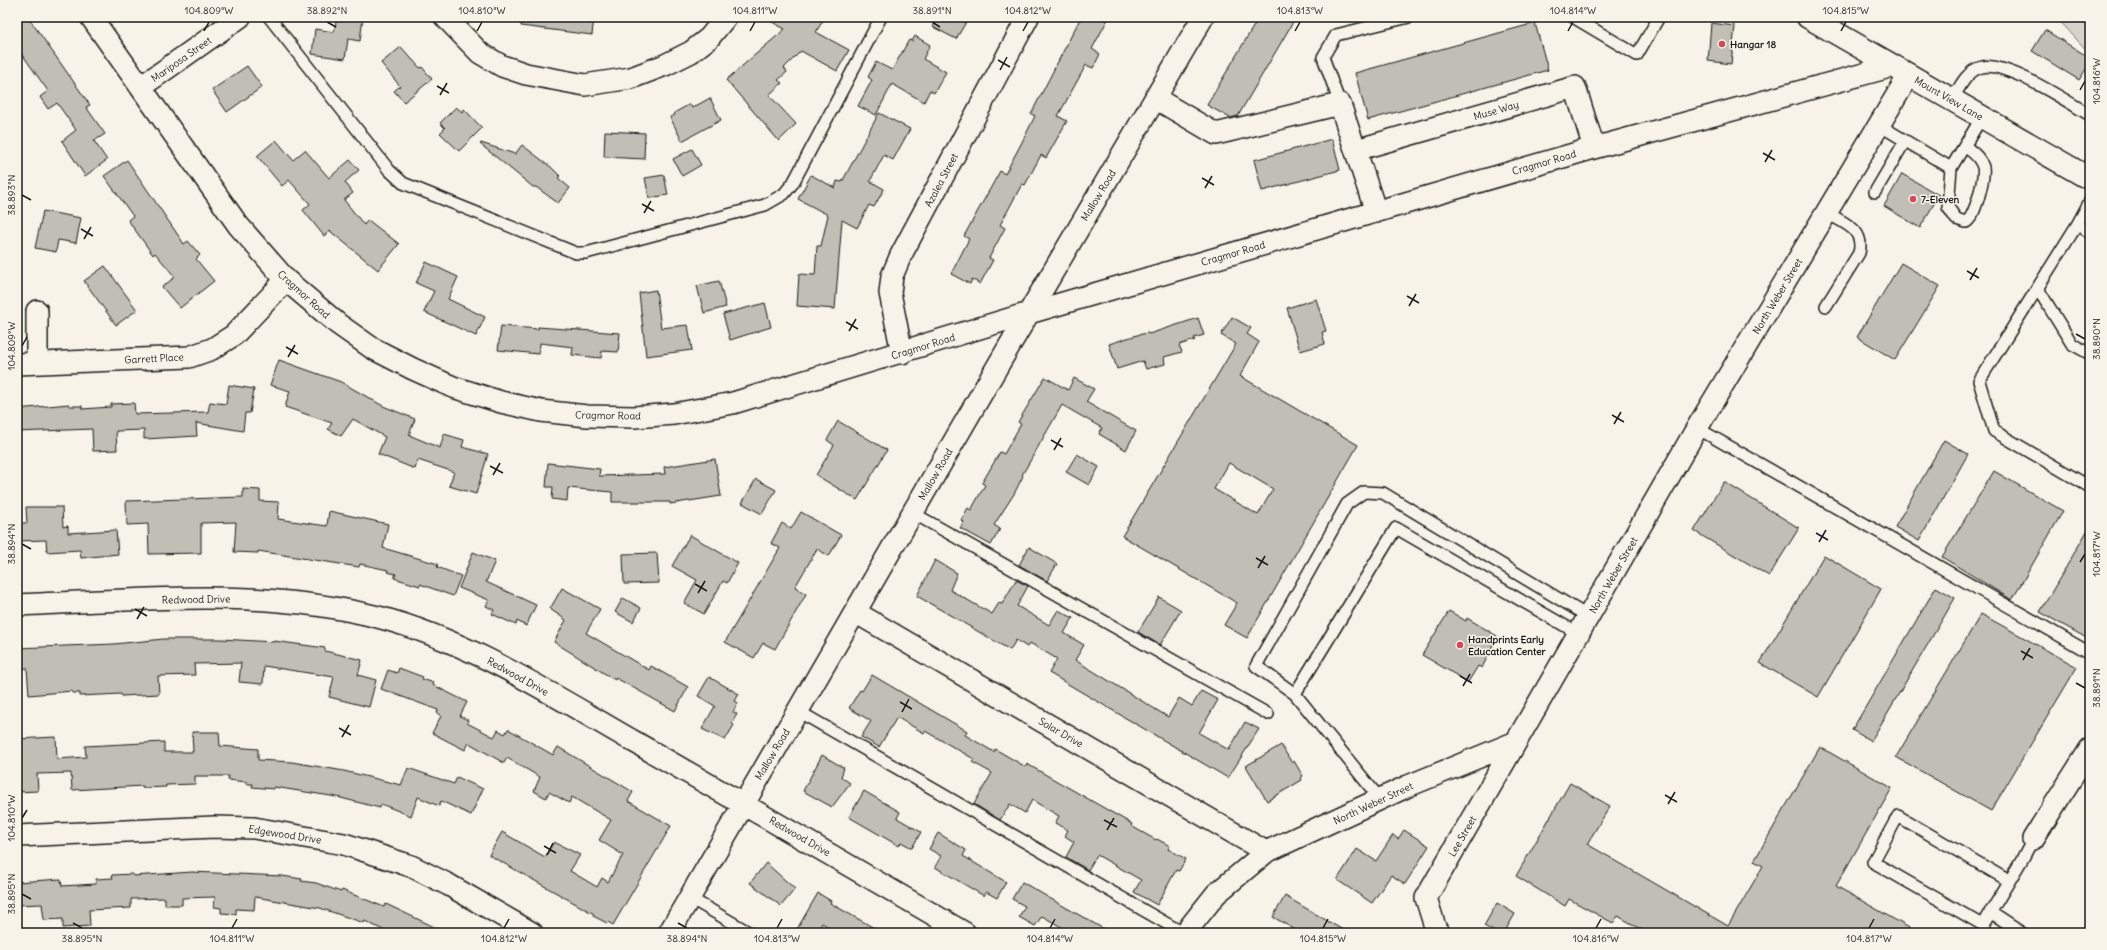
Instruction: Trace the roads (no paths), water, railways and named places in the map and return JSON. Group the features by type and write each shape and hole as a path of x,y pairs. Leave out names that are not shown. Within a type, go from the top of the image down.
{"street":[{"name":"Cragmor Road","path":"91,17 142,86 238,225 286,280 338,324 372,348 453,387 501,402 540,411 587,416 634,417 674,414 733,403 902,353 1028,313 1594,148 1901,70"},
{"name":"Mariposa Street","path":"142,86 240,17"},
{"path":"445,17 480,53 502,66 541,78 585,85 631,78 665,65 691,52 709,38 726,17"},
{"name":"Azalea Street","path":"902,353 890,293 892,276 901,255 1028,17"},
{"name":"Mallow Road","path":"669,933 1028,313 1203,17"},
{"name":"Mount View Lane","path":"1808,17 2090,179"},
{"name":"North Weber Street","path":"1184,933 1216,894 1266,852 1380,799 1516,742 1697,428 1879,126 1901,70"},
{"name":"Muse Way","path":"1356,150 1575,87 1594,148"},
{"path":"1155,98 1216,134 1340,104 1376,212"},
{"name":"Garrett Place","path":"27,364 189,357 212,349 234,335 286,280"},
{"path":"27,364 37,311"},
{"name":"Redwood Drive","path":"17,605 202,597 260,598 312,604 377,617 425,632 469,648 743,804 965,933"},
{"name":"Solar Drive","path":"856,612 1266,852"},
{"name":"Lee Street","path":"1439,933 1436,930 1426,898 1516,742"},
{"path":"2033,839 2090,748"},
{"name":"Edgewood Drive","path":"17,836 214,827 254,828 337,842 380,854 411,866 449,885 532,933"}],"lane":[{"path":"269,17 389,170 403,183 576,253 586,252 765,205 784,194 793,183 881,17"},
{"path":"1340,104 1323,57 1336,35 1409,17"},
{"path":"1572,17 1637,55 1659,17"},
{"path":"1952,100 1967,76 1981,67 1996,66 2012,71 2090,115"},
{"path":"1965,146 1980,160 1983,174 1980,192 1971,217 1966,222 1956,219 1948,207 1951,168 1982,117"},
{"path":"1879,126 1951,168"},
{"path":"1875,192 1906,142"},
{"path":"2090,201 2038,289 1979,381 1994,431 2090,487"},
{"path":"1826,212 1852,228 1860,236 1862,244 1860,253 1826,306"},
{"path":"2077,225 2090,232"},
{"path":"2038,289 2072,344 2090,354"},
{"path":"1697,428 2090,653"},
{"path":"1380,799 1295,694 1256,666 1347,504 1364,492 1383,493 1589,617"},
{"path":"913,513 1268,714"},
{"path":"1295,694 1396,528 1579,634"},
{"path":"798,711 1184,933"},
{"path":"2009,881 1898,816 1874,862 1985,929 1990,912 2009,881 2033,839"},
{"path":"690,898 750,933"},
{"path":"1990,912 2022,933"}],"place":[{"name":"Hangar 18","path":"1722,44"},
{"name":"7-Eleven","path":"1913,199"},
{"name":"Handprints Early Education Center","path":"1460,645"}]}
